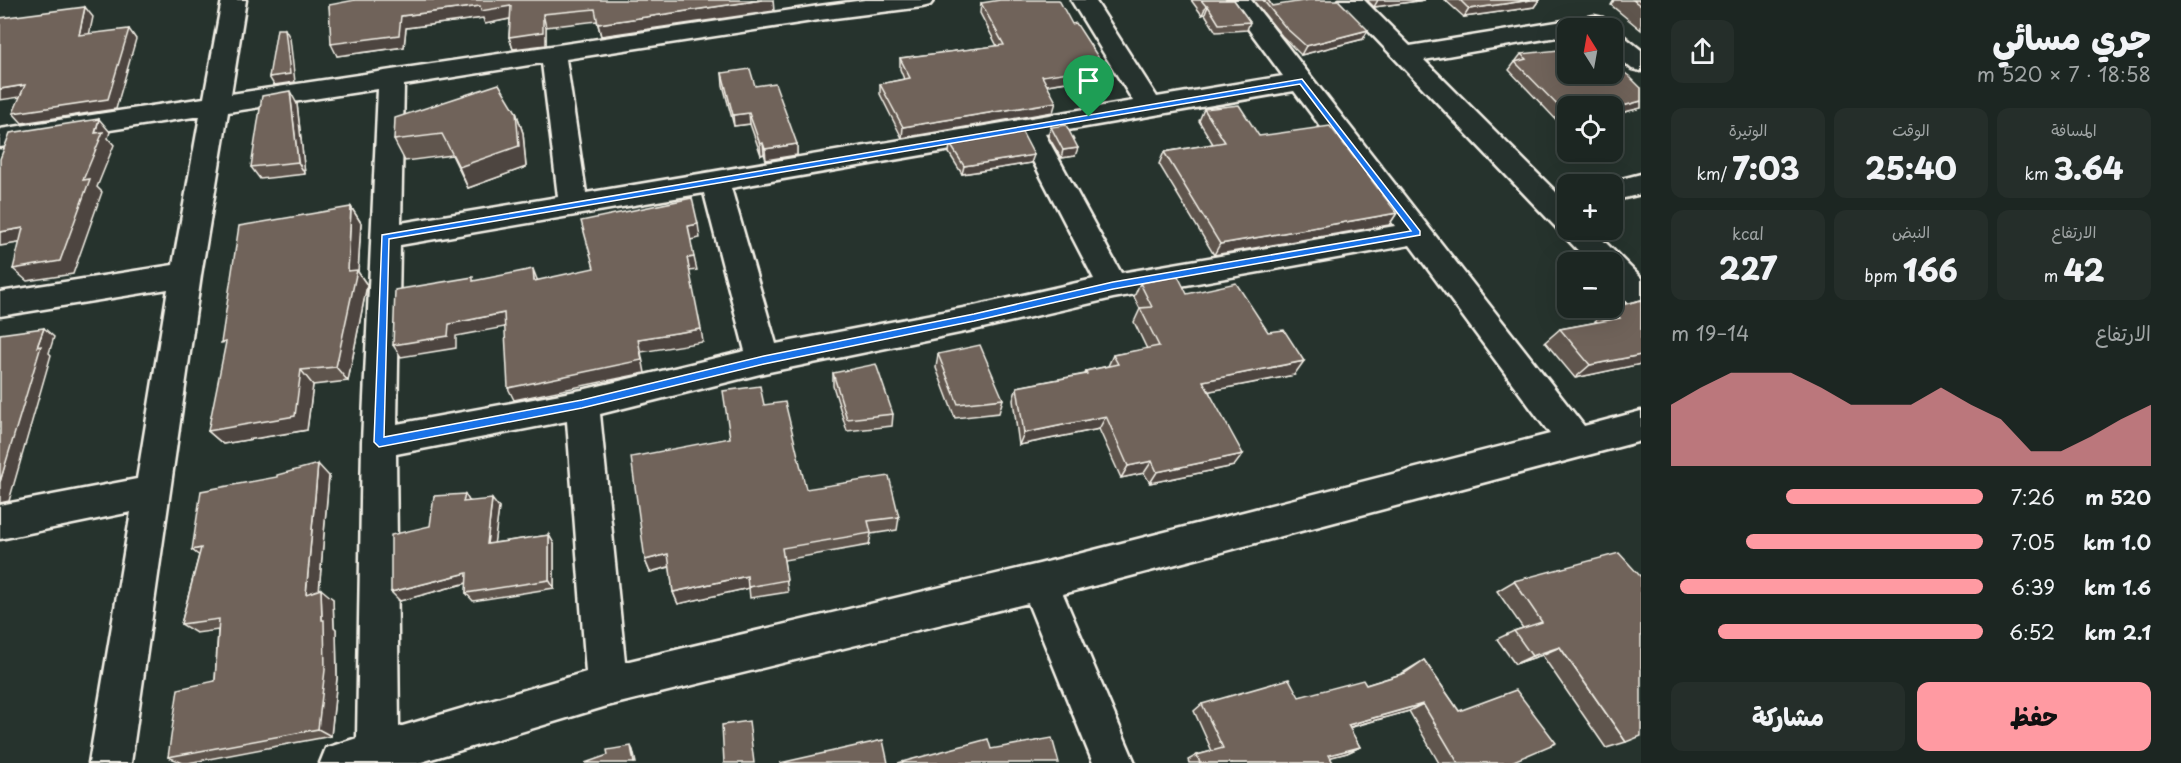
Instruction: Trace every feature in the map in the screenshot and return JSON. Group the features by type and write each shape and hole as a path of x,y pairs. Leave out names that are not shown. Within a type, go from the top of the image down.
{"street":[{"path":"110,763 186,275 234,0"},
{"path":"0,168 5,138 552,54 816,7 922,0"},
{"path":"1083,0 1150,107"},
{"path":"1239,0 1577,443"},
{"path":"1351,0 1557,205"},
{"path":"1405,55 1557,31"},
{"path":"1623,48 1641,63"},
{"path":"552,54 573,205"},
{"path":"378,754 379,442 391,80"},
{"path":"385,237 1302,81"},
{"path":"1029,128 1113,286"},
{"path":"715,181 764,360"},
{"path":"1623,188 1641,184"},
{"path":"379,442 582,404 764,360 974,318 1113,286 1417,233"},
{"path":"1585,240 1597,252"},
{"path":"0,304 186,275"},
{"path":"1623,279 1641,297"},
{"path":"582,404 607,686"},
{"path":"341,763 607,686 1039,582 1641,426"},
{"path":"0,522 151,492"},
{"path":"1039,582 1114,763"}],"building":[{"path":"355,0 762,0 598,24 595,9 543,14 543,32 509,37 511,6 481,11 480,6 401,16 399,35 331,44 329,5"},
{"path":"1000,0 1059,0 1072,24 1076,23 1100,60 1085,62 1089,69 1042,76 1056,102 903,127 880,84 910,78 900,58 1004,45 981,3"},
{"path":"1201,0 1234,0 1250,22 1219,24 1208,6"},
{"path":"1263,0 1268,0 1272,6 1309,0 1338,0 1368,30 1306,46 1286,28"},
{"path":"1460,0 1531,0 1469,9"},
{"path":"1633,0 1641,0 1641,6"},
{"path":"85,7 79,35 129,29 108,99 13,113 25,85 0,89 0,18"},
{"path":"277,29 285,29 290,74 269,77"},
{"path":"1557,50 1557,84 1623,84 1623,72 1641,88 1641,101 1623,106 1623,96 1557,96 1557,105 1515,62 1526,59 1521,54"},
{"path":"750,69 755,86 775,83 797,144 765,149 763,143 760,144 749,113 733,115 722,73"},
{"path":"499,84 516,112 519,146 459,167 442,134 394,140 395,118"},
{"path":"290,91 298,162 251,167 262,96"},
{"path":"1239,105 1259,136 1330,126 1397,213 1220,244 1164,152 1225,142 1204,109"},
{"path":"99,119 95,133 103,132 83,180 90,179 60,261 13,269 23,228 0,232 0,159 10,133"},
{"path":"1066,125 1078,148 1063,150 1051,127"},
{"path":"1022,132 1034,155 964,166 950,144"},
{"path":"692,198 698,224 688,226 694,257 687,258 701,329 638,339 642,360 508,388 504,313 449,324 448,336 393,345 395,290 473,277 473,281 533,269 534,281 594,268 581,221"},
{"path":"351,207 348,271 357,270 336,367 301,370 295,416 208,431 226,342 221,343 239,226"},
{"path":"1178,276 1187,294 1236,283 1268,332 1284,330 1304,361 1203,381 1243,454 1157,472 1152,461 1128,466 1106,416 1024,433 1017,387 1087,374 1086,371 1118,364 1113,355 1159,346 1140,308 1152,307 1140,283"},
{"path":"1641,300 1641,355 1590,365 1560,329 1623,318 1623,305"},
{"path":"44,328 37,347 41,346 0,482 0,334"},
{"path":"980,345 1003,399 958,404 938,354"},
{"path":"876,364 893,414 847,419 833,373"},
{"path":"760,386 764,405 785,402 806,489 889,476 899,517 868,521 871,533 782,548 787,580 748,587 747,576 673,592 668,554 645,560 631,457 730,438 723,391"},
{"path":"318,464 306,594 321,589 325,670 318,729 168,757 178,689 215,681 219,619 181,624 201,548 192,550 201,491 277,477 277,475"},
{"path":"465,494 463,502 492,499 487,544 549,535 549,580 466,593 467,573 391,592 391,535 430,526 434,496"},
{"path":"1619,553 1641,577 1641,736 1626,742 1560,647 1532,656 1514,631 1542,622 1514,581"},
{"path":"1424,660 1459,711 1516,690 1556,743 1509,763 1458,763 1423,704 1348,725 1360,747 1329,755 1333,763 1200,763 1197,755 1223,748 1202,704 1289,679 1299,697 1363,680 1366,685 1405,673"},
{"path":"749,721 754,763 724,763 722,725"},
{"path":"1052,738 1059,763 898,763 988,739 991,749"},
{"path":"883,740 888,763 780,763"},
{"path":"631,746 634,763 585,763 608,755 607,750"}],"route":[{"path":"1302,81 1417,233 1113,286 974,318 764,360 582,404 379,442 385,237 1089,117 1302,81"}]}
